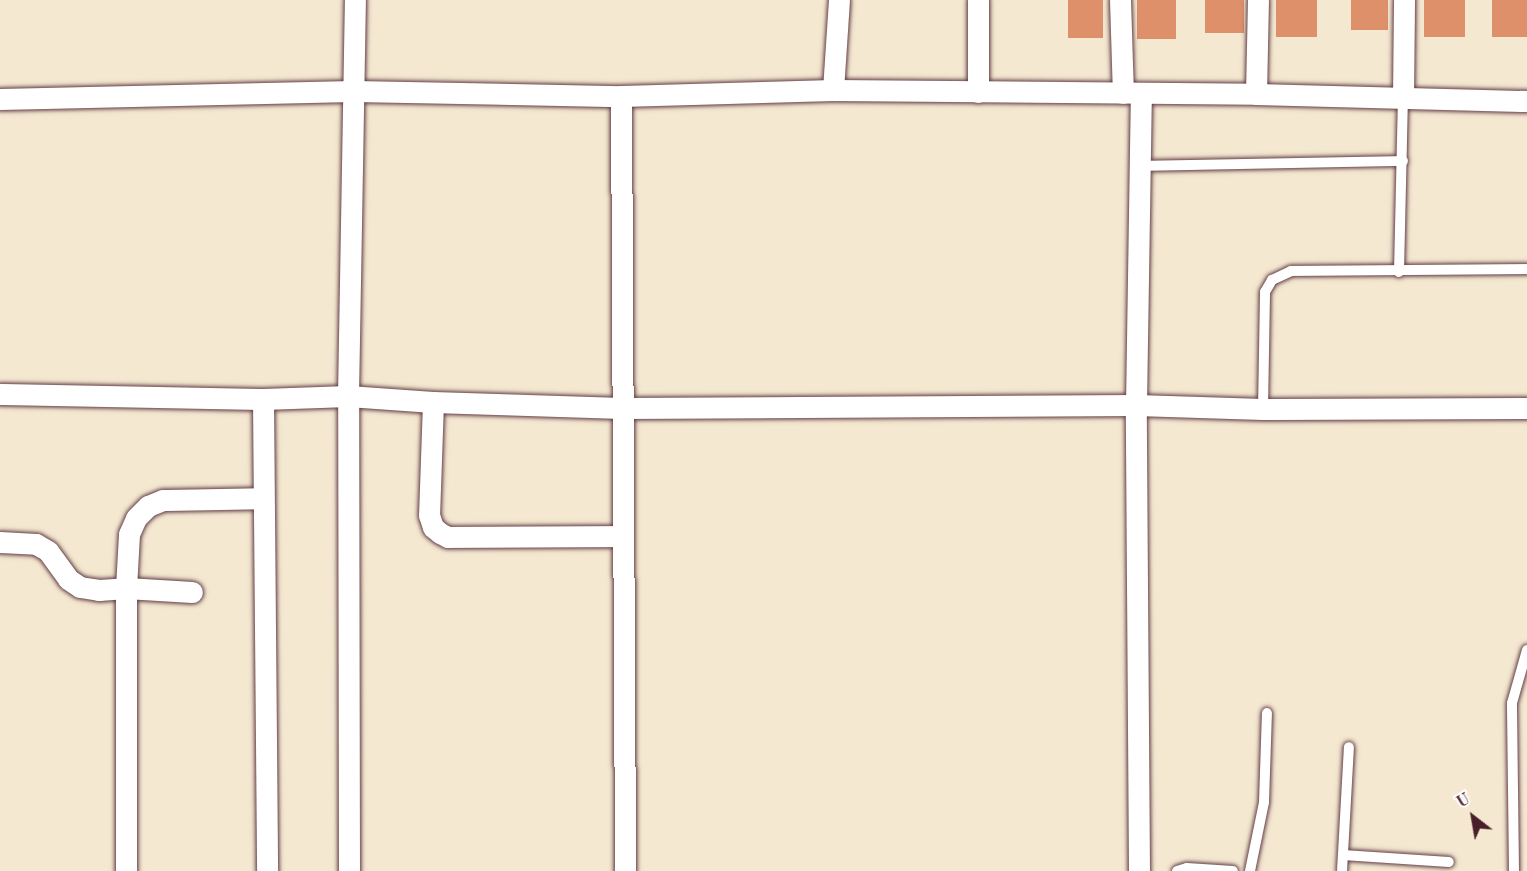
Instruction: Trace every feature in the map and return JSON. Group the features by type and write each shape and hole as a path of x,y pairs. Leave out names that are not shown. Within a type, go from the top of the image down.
{"street":[{"path":"349,871 348,396 355,0"},
{"path":"833,90 840,0"},
{"path":"978,0 978,92"},
{"path":"1120,0 1141,166 1136,405 1139,871"},
{"path":"1256,94 1258,0"},
{"path":"1403,98 1404,0"},
{"path":"0,99 353,91 621,96 833,90 1256,94 1527,101"},
{"path":"621,96 625,871"},
{"path":"0,394 263,399 348,396 433,402 622,408 1136,405 1263,409 1527,408"},
{"path":"263,399 267,871"},
{"path":"433,402 429,515 433,527 440,533 448,537 623,536"},
{"path":"126,871 126,588 129,534 136,518 148,506 163,500 263,498"},
{"path":"0,542 36,544 48,551 68,579 80,587 99,590 126,588 192,592"}],"lane":[{"path":"1399,272 1403,98"},
{"path":"1141,166 1403,161"},
{"path":"1263,409 1265,292 1272,280 1291,271 1399,272 1527,268"},
{"path":"1514,871 1512,703 1527,650"},
{"path":"1250,871 1264,802 1267,713"},
{"path":"1342,871 1349,747"},
{"path":"1343,855 1449,862"},
{"path":"1177,871 1187,868 1233,871"}],"building":[{"path":"1068,0 1103,0 1103,38 1068,38"},
{"path":"1137,0 1176,0 1176,39 1137,39"},
{"path":"1205,0 1244,0 1244,33 1205,33"},
{"path":"1276,0 1317,0 1317,37 1276,37"},
{"path":"1351,0 1388,0 1388,30 1351,30"},
{"path":"1424,0 1465,0 1465,37 1424,37"},
{"path":"1492,0 1527,0 1527,37 1492,37"}]}
